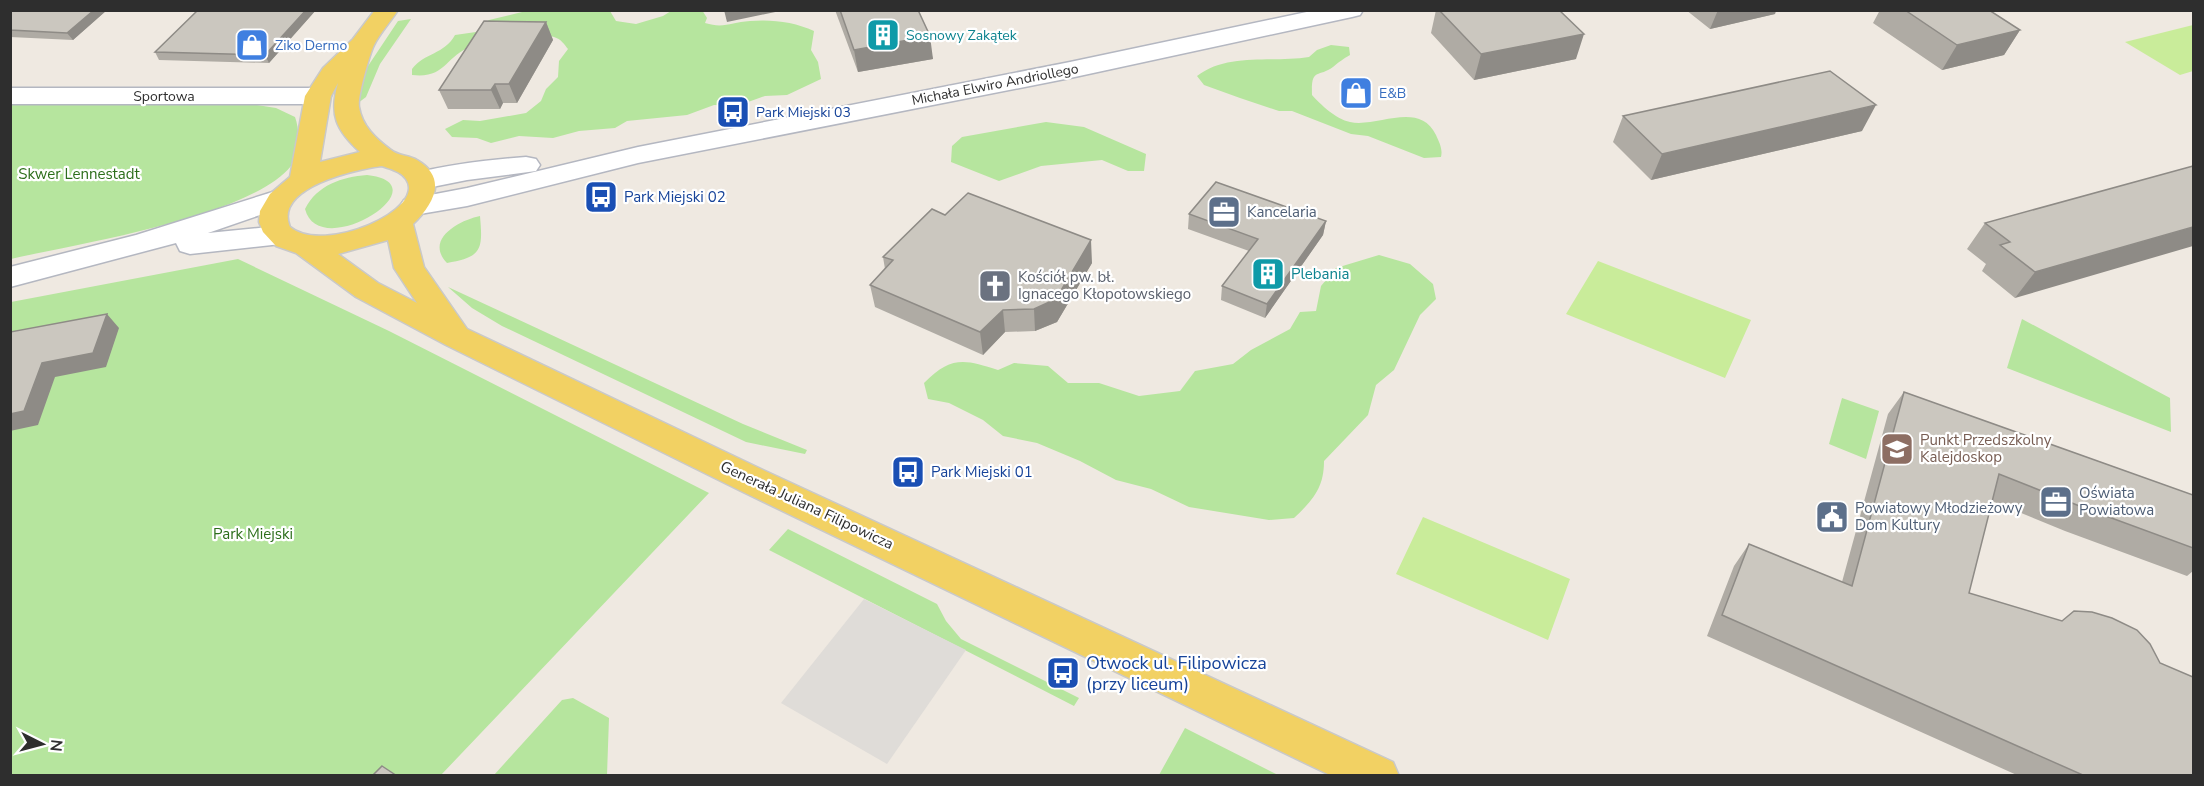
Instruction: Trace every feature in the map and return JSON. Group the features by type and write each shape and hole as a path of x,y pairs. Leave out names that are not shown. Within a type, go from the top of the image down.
{"main road":[{"path":"303,179 318,96 332,73 362,44 387,10"},
{"path":"362,44 345,105 355,133 383,158"},
{"path":"411,202 370,237 337,246 293,241 273,226 273,213 279,199 303,179 338,164 383,158 402,162 415,169 411,202 409,268 457,338"},
{"name":"Generała Juliana Filipowicza","path":"293,241 367,290 457,338 1378,776"}],"street":[{"name":"Michała Elwiro Andriollego","path":"411,202 467,196 638,155 1070,70 1352,10"},
{"name":"Sportowa","path":"10,96 318,96"},
{"path":"93,258 279,199"},
{"path":"10,277 93,258 208,241 293,241"}],"green space":[{"path":"702,10 707,18 705,23 712,25 758,20 775,21 799,25 814,31 811,50 818,62 821,79 787,95 765,96 737,106 714,105 687,115 627,121 615,128 579,131 553,138 519,136 491,143 477,138 452,137 445,129 463,120 480,121 526,113 541,101 546,89 558,77 559,61 568,49 560,40 546,35 525,34 490,40 463,50 432,74 412,75 412,69 417,64 446,46 455,35 476,32 489,20 526,11 610,11 616,21 636,24 663,16 671,11"},
{"path":"411,19 380,64 366,97 358,103 364,72 398,21"},
{"path":"2193,25 2193,71 2180,75 2125,42"},
{"path":"1331,45 1349,47 1350,55 1314,77 1312,95 1334,115 1350,122 1361,123 1408,117 1419,119 1429,125 1436,135 1441,148 1441,157 1424,158 1368,136 1351,134 1292,111 1279,111 1204,85 1197,76 1209,69 1237,61 1309,57 1317,50"},
{"name":"Skwer Lennestadt","path":"11,105 257,105 276,108 295,117 298,149 291,166 270,184 239,200 160,226 11,259"},
{"path":"1046,122 1084,127 1146,154 1144,171 1128,171 1102,160 1041,166 999,181 951,162 952,146 962,137"},
{"path":"367,175 388,181 393,192 386,204 371,216 352,225 332,228 315,224 305,209 316,194 340,180"},
{"path":"480,216 481,237 478,250 467,258 447,263 441,254 442,239 455,226"},
{"path":"1379,255 1410,264 1433,284 1436,299 1420,315 1394,370 1376,385 1368,415 1324,461 1320,486 1307,505 1294,518 1269,520 1189,507 1151,489 1116,480 1080,461 1037,443 1003,436 983,420 949,403 928,399 924,383 942,368 958,362 998,370 1014,363 1048,366 1068,383 1099,383 1139,396 1180,391 1195,371 1233,364 1251,350 1290,329 1300,312 1316,311 1321,286 1336,268"},
{"name":"Park Miejski","path":"238,259 389,331 709,493 441,775 11,776 11,302"},
{"path":"1598,261 1751,320 1725,378 1566,314"},
{"path":"448,287 743,424 807,450 805,454 746,442 502,326 472,308"},
{"path":"2022,319 2170,398 2171,432 2007,368"},
{"path":"1842,398 1879,411 1866,459 1829,444"},
{"path":"1423,517 1570,579 1548,640 1396,574"},
{"path":"788,529 937,604 946,621 961,639 1079,698 1074,706 769,550"},
{"path":"573,698 609,718 607,775 494,775 562,700"},
{"path":"1185,728 1278,775 1159,775"}],"shaded area":[{"path":"864,599 966,650 887,764 781,703"}],"building":[{"path":"10,10 94,10 67,33 10,30"},
{"path":"198,10 306,10 265,55 155,52"},
{"path":"840,10 918,10 930,36 854,50"},
{"path":"1439,10 1559,10 1584,34 1481,54"},
{"path":"1905,10 1989,10 2020,30 1957,45"},
{"path":"484,21 546,22 509,84 495,84 491,90 439,90"},
{"path":"1830,71 1876,105 1662,154 1623,116"},
{"path":"2193,166 2193,227 2035,272 2000,245 2010,242 1985,223"},
{"name":"Plebania","path":"1216,182 1326,221 1267,304 1222,286 1258,239 1189,214"},
{"name":"Kościół pw. bł. Ignacego Kłopotowskiego","path":"968,193 1091,240 1056,299 1034,309 1003,310 980,332 870,285 893,260 883,257 932,209 945,215"},
{"path":"107,314 93,353 42,363 24,411 10,414 10,332"},
{"path":"1904,392 2193,495 2193,548 1999,474 1969,593 2062,621 2074,611 2092,612 2112,618 2137,630 2150,644 2160,663 2193,677 2193,776 2085,776 1722,615 1749,544 1852,586"},
{"path":"382,766 397,776 372,776"}],"place":[{"name":"Sosnowy Zakątek","path":"883,35"},
{"name":"Ziko Dermo","path":"252,45"},
{"name":"E&B","path":"1356,93"},
{"name":"Park Miejski 03","path":"733,112"},
{"name":"Park Miejski 02","path":"601,197"},
{"name":"Kancelaria","path":"1224,212"},
{"name":"Plebania","path":"1268,274"},
{"name":"Kościół pw. bł. Ignacego Kłopotowskiego","path":"995,286"},
{"name":"Punkt Przedszkolny Kalejdoskop","path":"1897,449"},
{"name":"Park Miejski 01","path":"908,472"},
{"name":"Oświata Powiatowa","path":"2056,502"},
{"name":"Powiatowy Młodzieżowy Dom Kultury","path":"1832,517"},
{"name":"Otwock ul. Filipowicza (przy liceum)","path":"1063,673"}]}
